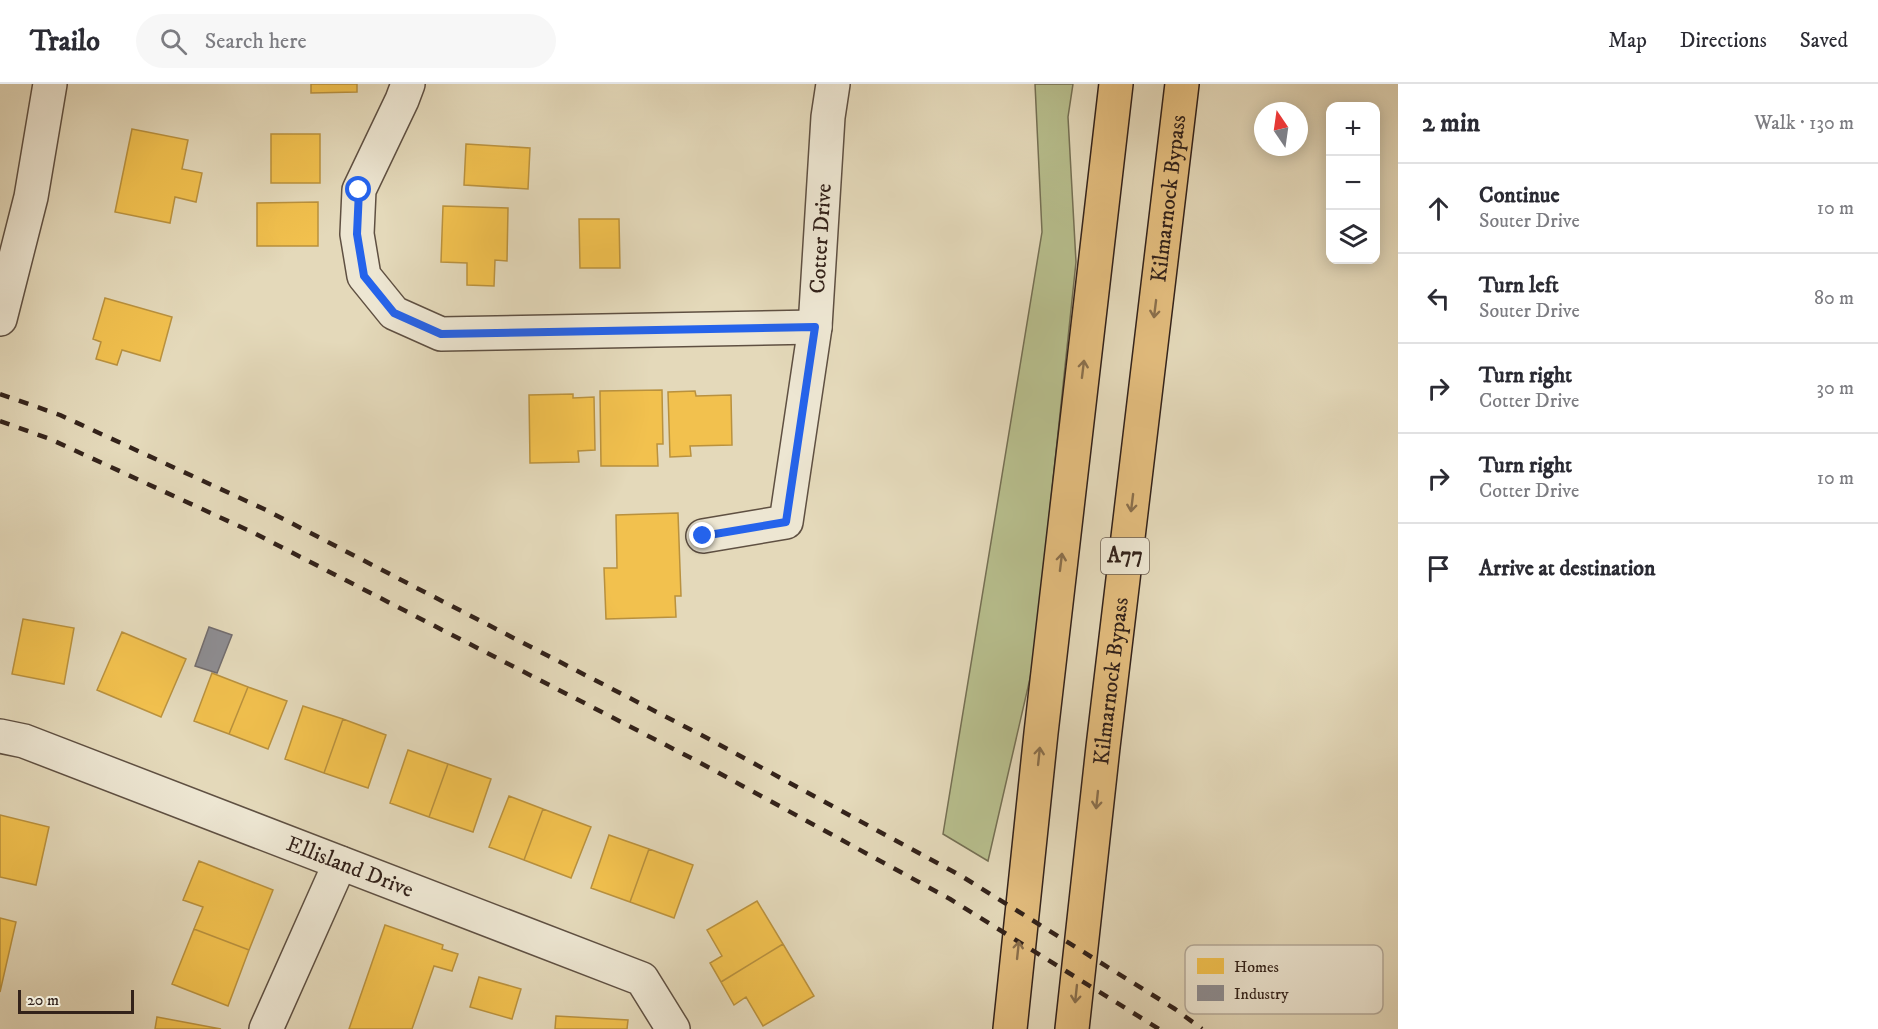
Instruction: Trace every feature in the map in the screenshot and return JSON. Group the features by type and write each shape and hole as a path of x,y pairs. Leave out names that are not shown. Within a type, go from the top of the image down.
{"highway":[{"path":"1010,1029 1041,733 1116,84"},
{"name":"Kilmarnock Bypass","path":"1072,1029 1102,747 1182,84"}],"street":[{"path":"0,319 31,197 50,84"},
{"path":"408,84 359,190 357,234 364,276 394,313 441,334 815,327"},
{"name":"Cotter Drive","path":"703,536 786,522 815,327 828,117 833,84"},
{"name":"Ellisland Drive","path":"0,736 24,741 642,979 674,1029"},
{"path":"266,1029 340,863"}],"green space":[{"path":"1035,84 1073,84 1068,117 1076,262 1034,661 988,861 943,834 1042,232"}],"building: Homes":[{"path":"311,84 357,84 357,92 311,93"},
{"path":"132,129 188,140 182,169 202,173 196,202 175,197 170,223 115,212"},
{"path":"271,134 320,134 320,183 271,183"},
{"path":"466,144 530,148 528,189 464,185"},
{"path":"318,202 318,246 257,246 257,203"},
{"path":"443,206 508,208 507,261 495,260 494,286 467,285 467,263 441,262"},
{"path":"579,219 619,219 620,268 580,268"},
{"path":"105,298 172,317 160,361 122,350 117,365 96,359 101,342 93,339"},
{"path":"662,390 663,444 657,444 658,466 601,466 600,391"},
{"path":"695,391 696,396 731,395 732,445 690,446 691,456 670,457 668,392"},
{"path":"573,394 573,398 594,397 595,450 578,451 579,462 530,463 529,395"},
{"path":"678,513 681,596 675,596 676,617 606,619 604,568 617,568 616,515"},
{"path":"23,619 74,628 64,684 12,674"},
{"path":"122,632 186,659 161,717 97,690"},
{"path":"212,673 248,687 229,734 194,721"},
{"path":"248,687 287,701 268,749 229,734"},
{"path":"303,706 343,719 324,773 285,759"},
{"path":"343,719 386,735 368,788 324,773"},
{"path":"408,750 448,764 429,817 390,803"},
{"path":"448,764 491,779 473,832 429,817"},
{"path":"509,796 543,809 524,860 489,847"},
{"path":"543,809 591,827 571,878 524,860"},
{"path":"0,815 49,827 36,885 0,877"},
{"path":"609,835 649,849 630,902 591,888"},
{"path":"649,849 693,865 674,918 630,902"},
{"path":"199,861 273,890 249,950 194,929 203,907 183,900"},
{"path":"757,901 783,944 721,982 710,963 722,956 707,930"},
{"path":"0,918 16,922 0,992"},
{"path":"385,925 443,945 442,949 458,954 452,971 434,966 412,1029 349,1029"},
{"path":"194,929 249,950 228,1006 172,984"},
{"path":"783,944 814,996 763,1026 746,997 734,1005 721,982"},
{"path":"479,977 521,989 512,1019 470,1007"},
{"path":"556,1016 628,1020 627,1029 555,1029"},
{"path":"157,1017 221,1029 155,1029"}],"building: Industry":[{"path":"209,627 232,635 217,673 195,666"}],"railway":[{"path":"0,394 60,415 266,510 707,738 963,877 1175,1009 1202,1029"},
{"path":"0,421 50,439 254,533 695,760 950,899 1159,1029"}],"route":[{"path":"359,190 357,234 364,276 394,313 441,334 815,327 786,522 703,536"}]}
